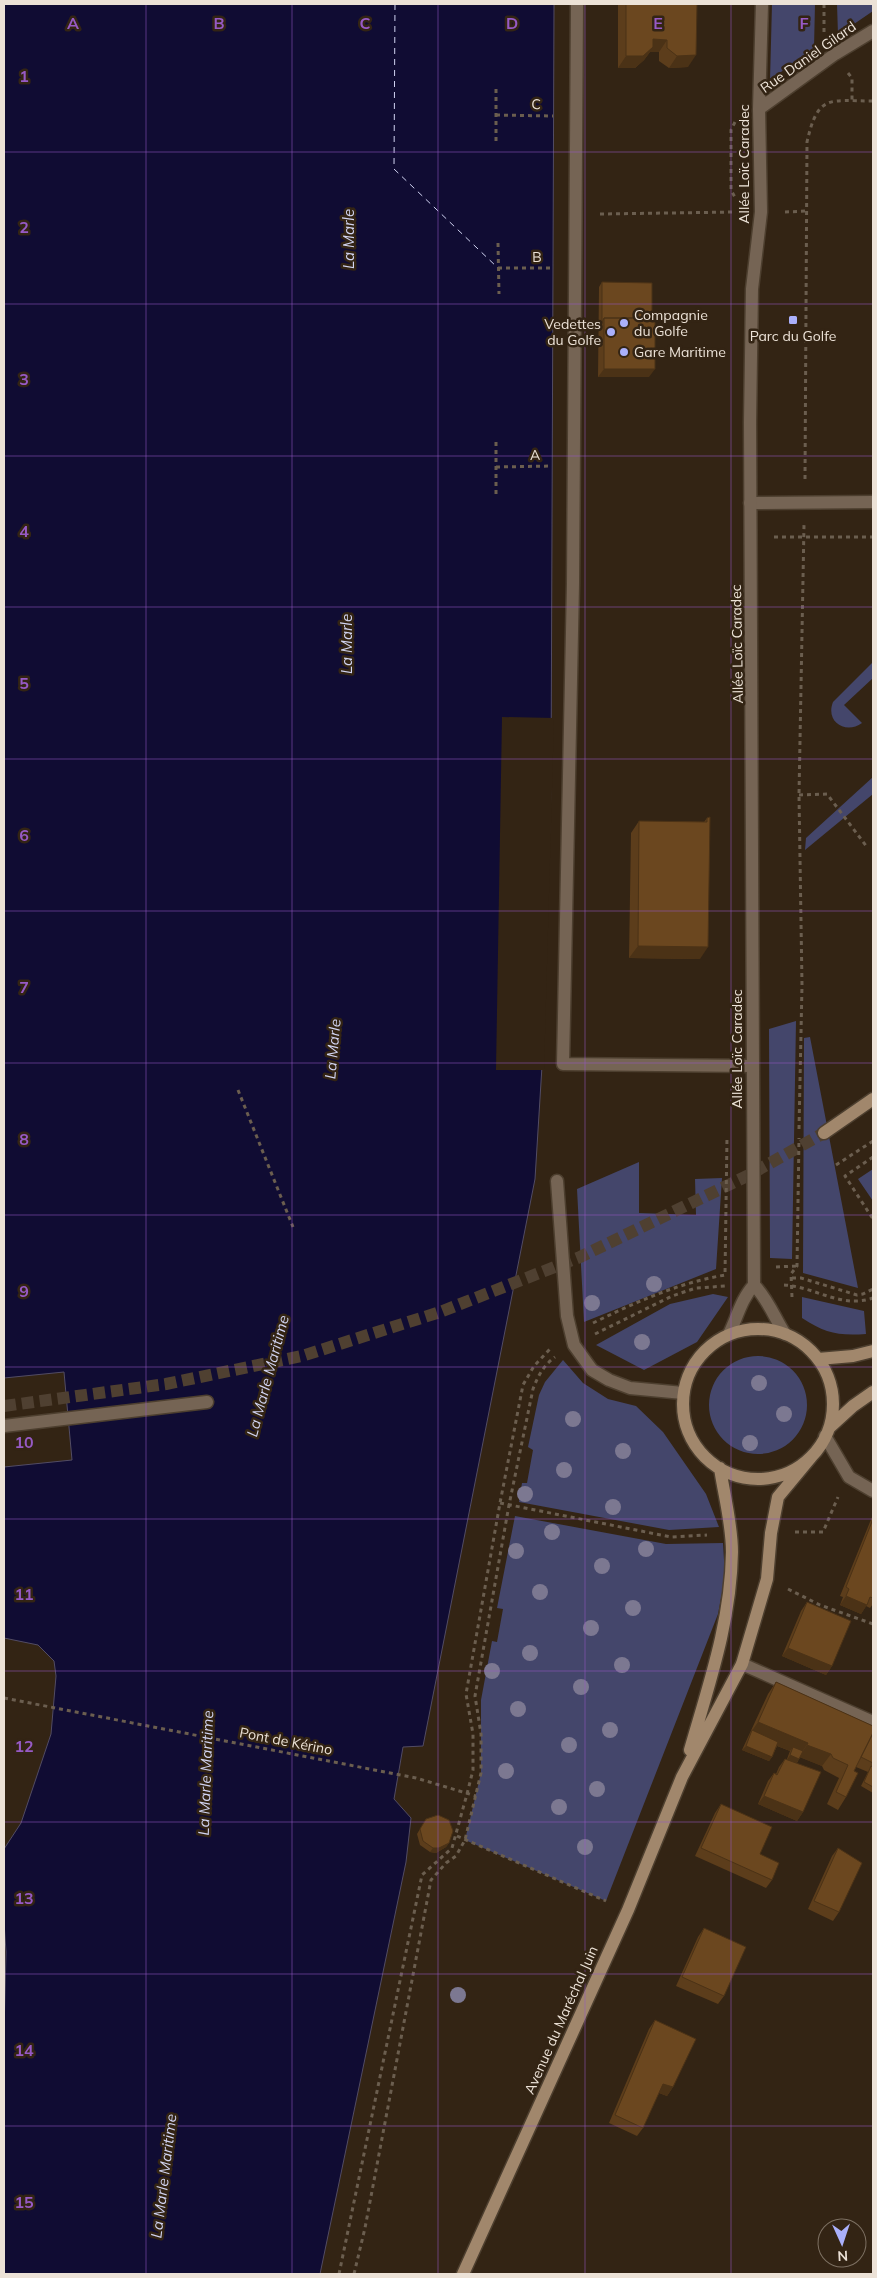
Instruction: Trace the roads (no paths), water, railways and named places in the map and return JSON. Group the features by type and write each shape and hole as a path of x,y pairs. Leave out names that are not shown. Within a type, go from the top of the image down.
{"main road":[{"path":"824,1133 873,1099"},
{"path":"827,1432 833,1405 826,1373 818,1359 803,1344 785,1334 767,1330 747,1330 729,1334 712,1344 698,1358 688,1375 683,1393 683,1411 686,1428 694,1444 706,1458 720,1468 743,1477 768,1478 792,1471 812,1456 827,1432 853,1406 873,1392"},
{"path":"818,1359 852,1356 873,1351"},
{"name":"Avenue du Maréchal Juin","path":"682,1777 742,1664 767,1579 771,1533 778,1496 812,1456"},
{"name":"Avenue du Maréchal Juin","path":"463,2274 628,1910 682,1777 714,1671 730,1594 732,1550 720,1468"}],"street":[{"path":"576,4 574,465 563,1064 752,1066"},
{"name":"Allée Loïc Caradec","path":"754,1285 752,1066 753,669 750,503 752,289 761,212 759,109 762,4"},
{"name":"Rue Daniel Gilard","path":"759,109 835,54 873,31"},
{"path":"750,503 873,502"},
{"path":"557,1181 567,1316 574,1345 592,1370 609,1380 630,1388 683,1393"},
{"path":"729,1334 740,1312 744,1295 754,1285 766,1298 773,1316 785,1334"},
{"path":"4,1426 207,1402"},
{"path":"827,1432 849,1477 873,1491"},
{"path":"742,1664 873,1722"}],"water":[{"path":"4,4 554,4 551,789 542,1066 535,1179 423,1746 403,1747 394,1799 411,1818 406,1862 320,2274 4,2274 6,1952 4,1849 21,1823 51,1734 56,1676 54,1661 38,1645 4,1638 4,1467 72,1460 64,1372 4,1378"}],"tunnel":[{"path":"4,1406 166,1384 302,1356 440,1312 580,1257 747,1176 824,1133"}],"place":[{"name":"Parc du Golfe","path":"793,320"},
{"name":"Compagnie du Golfe","path":"624,323"},
{"name":"Vedettes du Golfe","path":"611,332"},
{"name":"Gare Maritime","path":"624,352"}],"water label":[{"name":"La Marle","path":"349,239"},
{"name":"La Marle","path":"347,644"},
{"name":"La Marle","path":"333,1049"},
{"name":"La Marle Maritime","path":"268,1376"},
{"name":"La Marle Maritime","path":"206,1773"},
{"name":"La Marle Maritime","path":"164,2176"}]}
